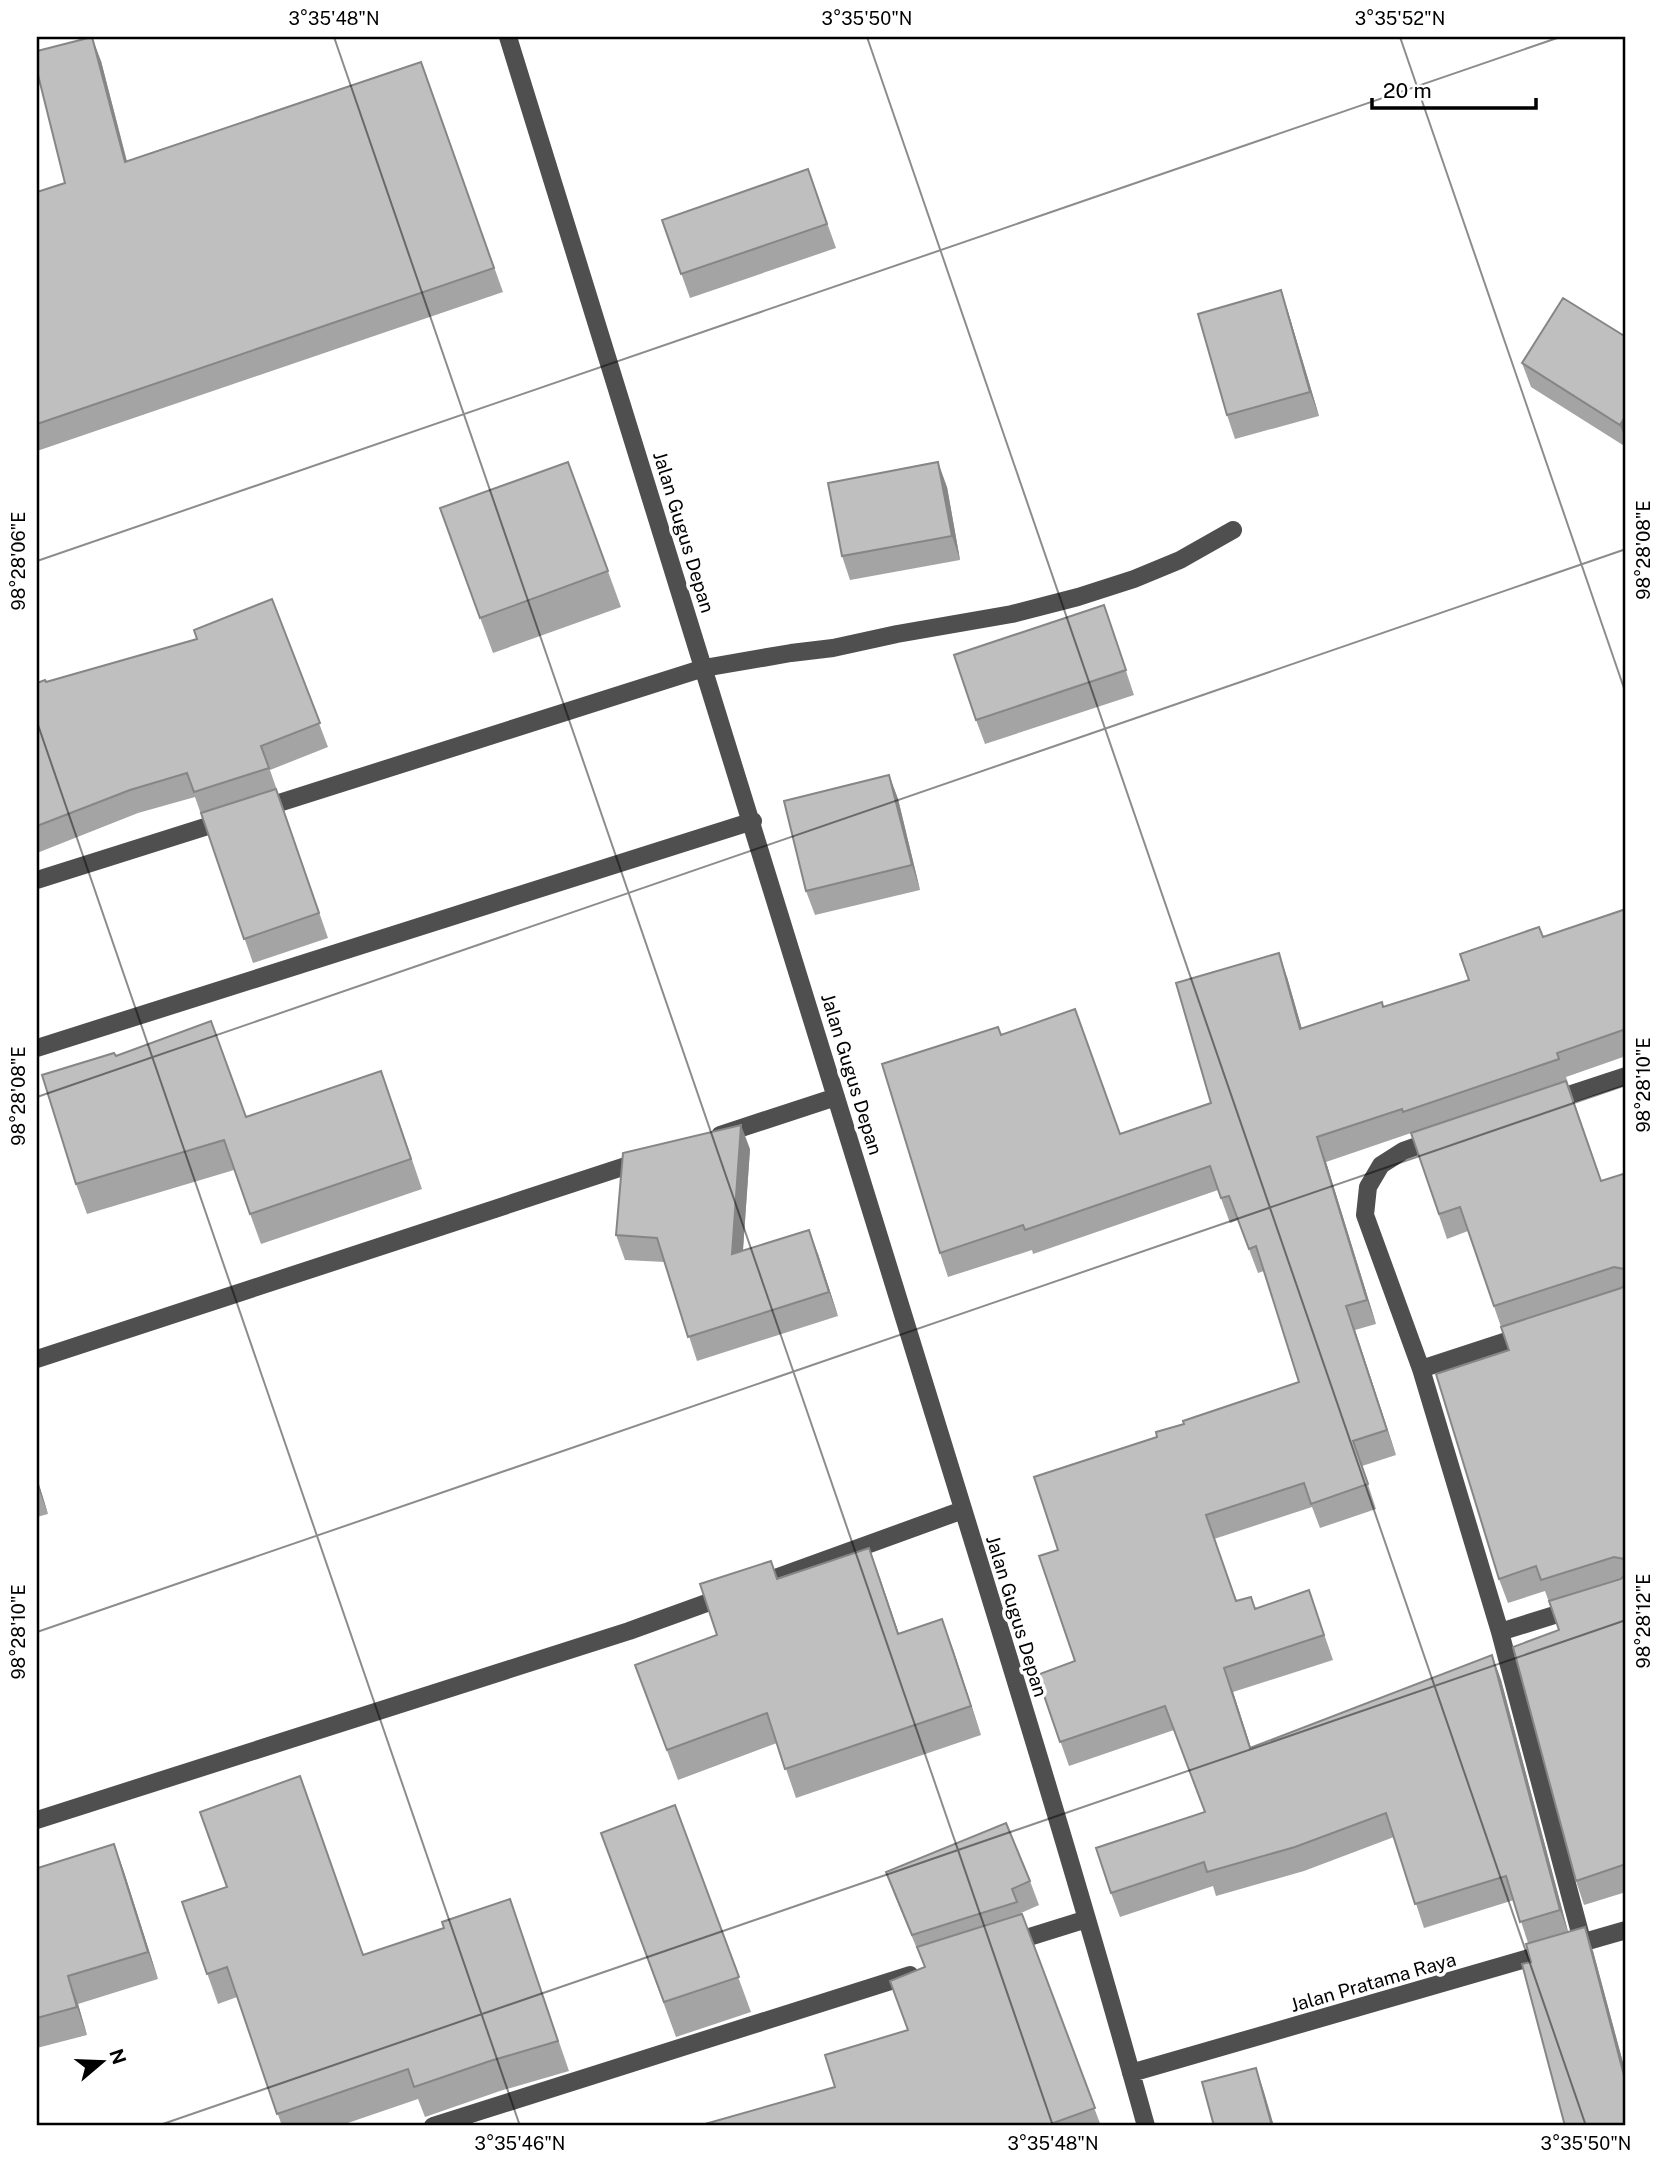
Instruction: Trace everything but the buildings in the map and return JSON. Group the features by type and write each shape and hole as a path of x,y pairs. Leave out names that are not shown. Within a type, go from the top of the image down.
{"street":[{"name":"Jalan Gugus Depan","path":"509,37 753,821 1087,1919 1146,2126"},
{"path":"37,880 704,668 832,648 1012,614 1078,597 1134,579 1180,560 1233,530"},
{"path":"37,1048 753,821"},
{"path":"1534,1107 1626,1076"},
{"path":"705,1140 836,1097"},
{"path":"1455,1133 1403,1151 1381,1165 1368,1187 1365,1215 1421,1369 1500,1632 1583,1944"},
{"path":"37,1359 666,1153"},
{"path":"1421,1369 1549,1327"},
{"path":"37,1820 629,1631 963,1510"},
{"path":"1500,1632 1588,1604"},
{"path":"993,1948 1087,1919"},
{"name":"Jalan Pratama Raya","path":"1131,2073 1626,1930"},
{"path":"433,2126 927,1970"}]}
